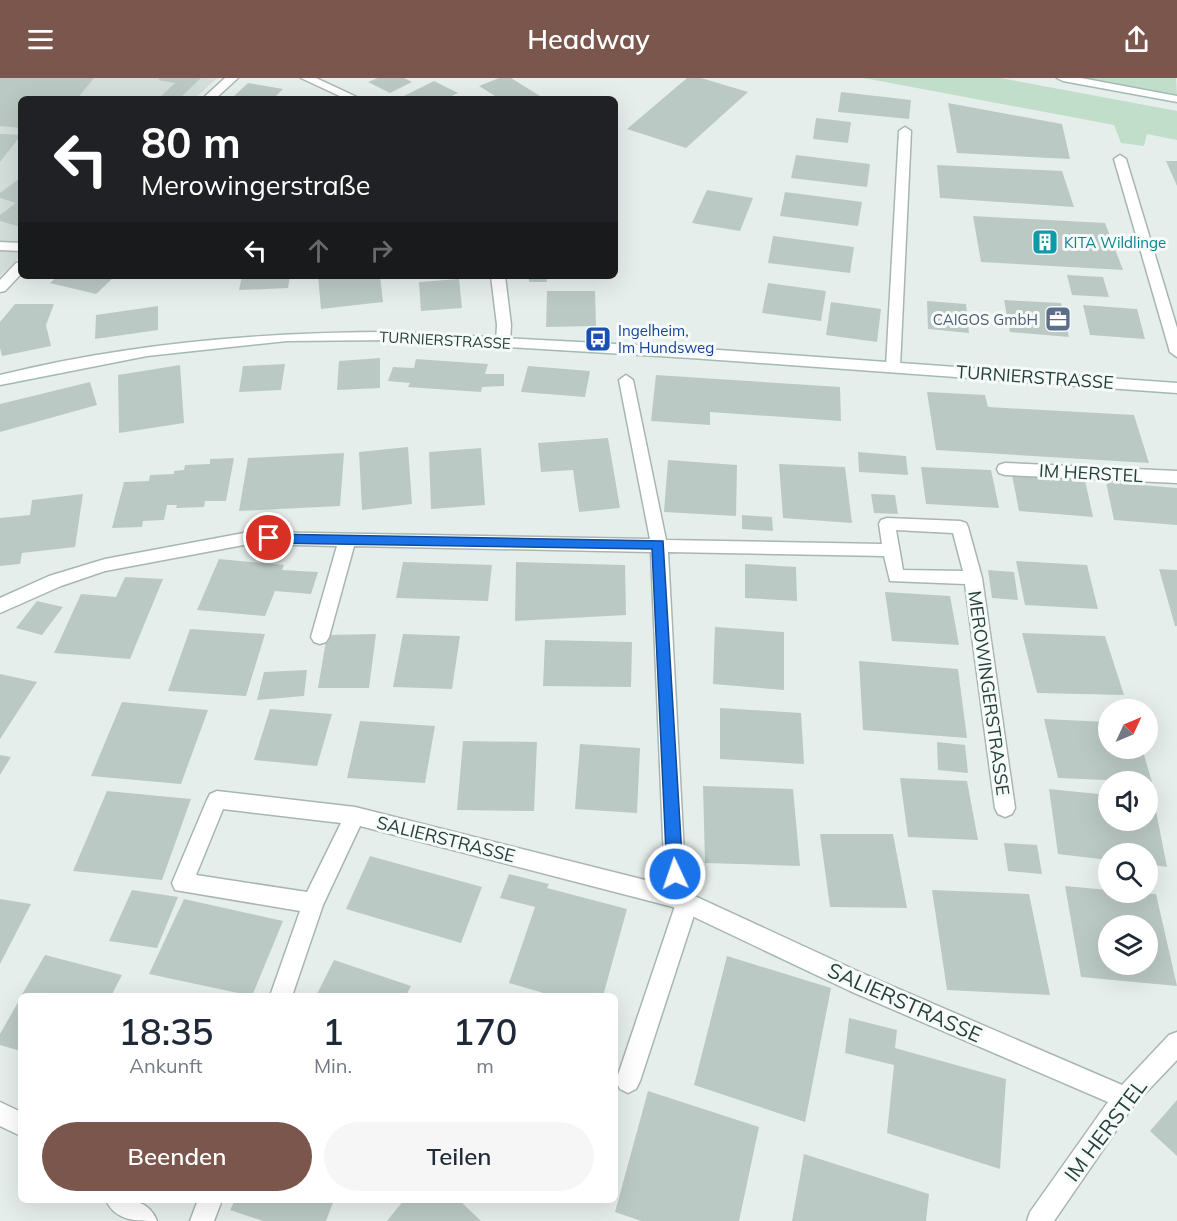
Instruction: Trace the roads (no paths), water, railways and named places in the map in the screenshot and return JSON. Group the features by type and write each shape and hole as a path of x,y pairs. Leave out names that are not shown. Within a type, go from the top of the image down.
{"street":[{"path":"211,96 232,78"},
{"path":"307,78 348,96"},
{"path":"1063,78 1177,99"},
{"path":"893,367 905,131"},
{"path":"1120,159 1177,352"},
{"path":"0,246 18,247"},
{"path":"0,288 18,269"},
{"path":"498,279 504,325 503,342"},
{"name":"TURNIERSTRASSE","path":"0,380 147,351 287,337 394,336 1177,387"},
{"path":"626,380 658,544 682,901 628,1081"},
{"name":"IM HERSTEL","path":"1005,469 1177,477"},
{"name":"MEROWINGERSTRASSE","path":"973,578 896,576 887,524 960,528 973,578 1005,808"},
{"path":"0,606 56,581 105,565 249,538 891,550"},
{"path":"320,637 347,540"},
{"name":"SALIERSTRASSE","path":"313,903 182,883 217,800 355,816 682,901 858,983 1125,1098"},
{"name":"SALIERSTRASSE","path":"282,993 313,903 355,816"},
{"name":"IM HERSTEL","path":"1039,1221 1125,1098 1177,1043"},
{"path":"0,1114 18,1123"},
{"path":"122,1203 144,1221"},
{"path":"202,1221 209,1203"}],"place":[{"name":"KITA Wildlinge","path":"1045,242"},
{"name":"CAIGOS GmbH","path":"1058,319"},
{"name":"Ingelheim, Im Hundsweg","path":"598,339"}]}
